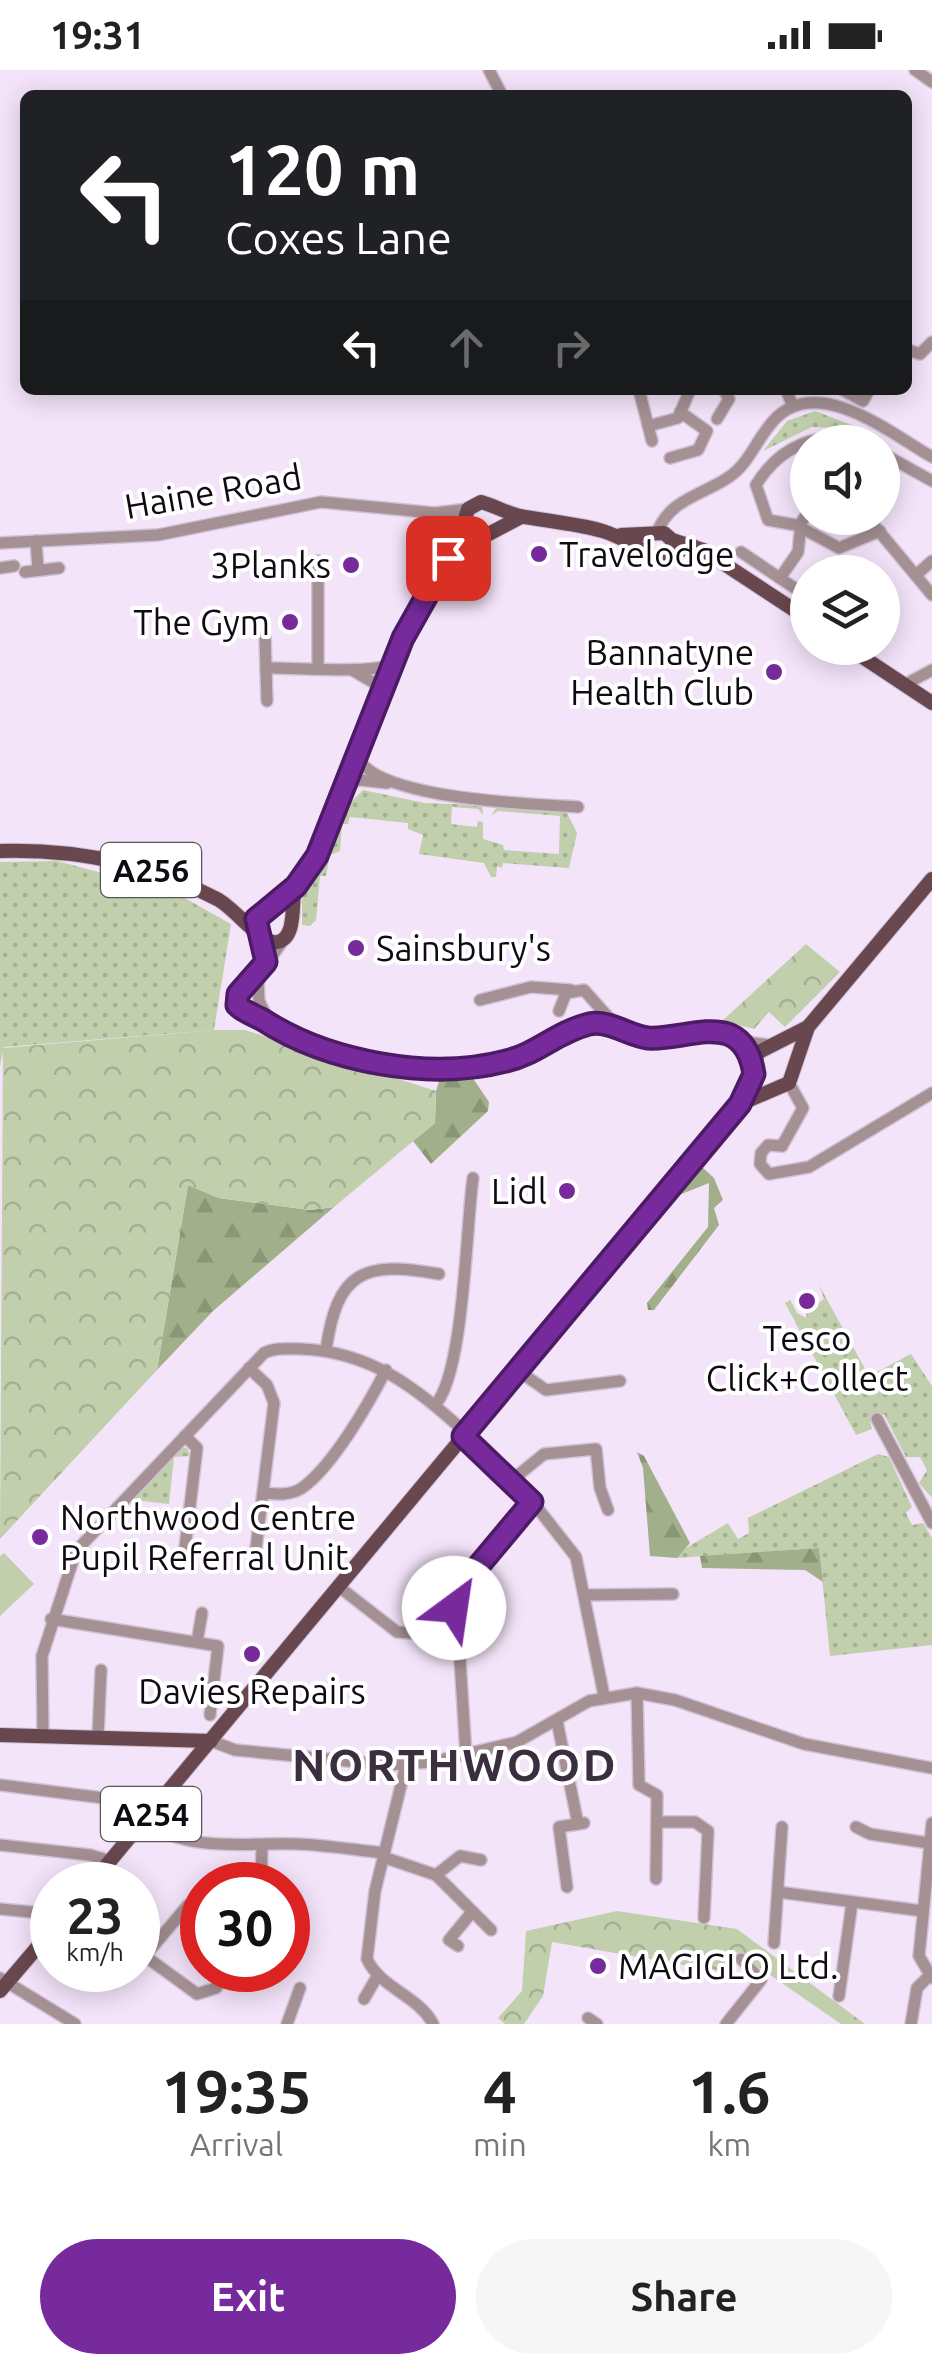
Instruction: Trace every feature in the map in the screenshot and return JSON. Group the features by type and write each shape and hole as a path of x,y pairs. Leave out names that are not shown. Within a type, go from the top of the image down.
{"main road":[{"name":"Haine Road","path":"465,519 481,502 522,517 584,522 619,535 693,546 790,608"},
{"path":"494,508 498,527"},
{"name":"Haine Road","path":"448,558 522,517"},
{"path":"465,519 472,535 484,537"},
{"path":"296,886 292,924 284,939 273,943 259,935 264,908 296,886 317,856 393,663 422,598 448,558 465,519"},
{"path":"875,665 926,698"},
{"name":"A256","path":"0,851 66,852 116,861 186,884 230,906 259,935"},
{"name":"A254","path":"740,1104 772,1087 789,1083 808,1027 932,879"},
{"name":"A256","path":"230,906 283,909 292,924"},
{"name":"A254","path":"111,1861 740,1104 757,1053 808,1027"},
{"path":"774,1045 795,1058"},
{"path":"754,1069 772,1087"},
{"path":"0,1735 211,1741"},
{"path":"3,1984 30,1954"}],"street":[{"path":"915,70 932,82"},
{"path":"914,352 932,342"},
{"path":"640,395 652,442"},
{"path":"648,426 678,418 688,395"},
{"path":"716,419 728,399 726,395"},
{"path":"788,395 794,406"},
{"path":"661,542 669,516 680,502 737,471 775,419 794,406 814,402 834,405 932,457"},
{"path":"670,458 698,450 707,431 680,412"},
{"path":"790,449 756,485 766,519 790,525"},
{"path":"900,463 932,481"},
{"name":"Haine Road","path":"0,543 158,535 321,502 435,512 465,519"},
{"path":"780,578 798,552 799,535"},
{"path":"814,535 840,548 871,535"},
{"path":"883,535 932,595"},
{"path":"36,541 38,569"},
{"path":"741,552 790,585"},
{"path":"318,561 318,666"},
{"path":"916,575 932,561"},
{"path":"0,568 58,568"},
{"path":"265,637 267,701"},
{"path":"266,668 318,666 375,672 393,663"},
{"path":"350,669 383,688"},
{"path":"904,684 928,673 926,698"},
{"path":"356,753 366,769 401,786"},
{"path":"345,784 368,780 428,793 578,808"},
{"path":"259,935 266,962"},
{"path":"284,939 237,1005 282,1034 394,1068 501,1063 523,1056 550,1037 582,1026 596,1016 596,1004"},
{"path":"258,976 259,999 270,1025"},
{"path":"544,988 560,1014 582,1026 618,1028 660,1038 710,1029 737,1041 774,1045"},
{"path":"480,1000 544,988 589,992 618,1028"},
{"path":"244,990 259,999"},
{"path":"550,1037 562,998 572,990"},
{"path":"250,1012 259,999"},
{"path":"737,1041 754,1069"},
{"path":"782,1146 803,1108 789,1083"},
{"path":"782,1146 764,1149 760,1164 773,1175 809,1167 932,1092"},
{"path":"782,1146 790,1156 788,1169"},
{"path":"434,1405 447,1388 466,1278 463,1251 472,1178"},
{"path":"326,1350 335,1302 356,1276 400,1267 438,1274"},
{"path":"43,1736 42,1656 76,1552 270,1350 326,1350 360,1357 386,1370 434,1405 512,1480 576,1557 604,1696"},
{"path":"250,1368 267,1385 274,1403 256,1548"},
{"path":"263,1492 283,1494 304,1487 362,1416 386,1370"},
{"path":"517,1370 546,1390 611,1380"},
{"path":"877,1419 932,1523"},
{"path":"184,1556 197,1448 185,1436"},
{"path":"512,1480 544,1454 596,1450 600,1488 608,1510"},
{"path":"466,1755 456,1597 532,1502"},
{"path":"338,1586 397,1632 412,1633"},
{"path":"585,1595 673,1594"},
{"path":"198,1642 202,1613"},
{"path":"51,1619 218,1646 210,1715"},
{"path":"98,1736 101,1670"},
{"path":"211,1741 234,1750 406,1765 517,1742 604,1696 637,1693 675,1700 804,1744 932,1768"},
{"path":"637,1693 638,1785 657,1796 656,1880"},
{"path":"557,1721 581,1824 559,1827 566,1887"},
{"path":"406,1765 384,1855 368,1965 427,2012 433,2024"},
{"path":"0,1785 158,1805"},
{"path":"145,1821 170,1836 246,1848 295,1844 384,1855 436,1874 491,1930"},
{"path":"658,1822 695,1822 708,1831 704,1918"},
{"path":"911,2024 917,1988 931,1977 919,1956 932,1823"},
{"path":"856,1826 870,1834 929,1843"},
{"path":"774,1943 782,1827"},
{"path":"0,1845 111,1861"},
{"path":"262,1846 262,1862"},
{"path":"436,1874 458,1851 481,1860"},
{"path":"778,1892 923,1911"},
{"path":"839,1996 852,1903"},
{"path":"0,1909 30,1912"},
{"path":"458,1946 449,1940 472,1912"},
{"path":"160,1934 180,1913"},
{"path":"726,2024 761,1980 741,1959"},
{"path":"364,1999 378,1975"},
{"path":"3,1984 75,2024"},
{"path":"286,2024 298,1992"}],"green space":[{"path":"815,411 852,425 790,425 790,438 763,451 787,421"},
{"path":"363,790 425,803 482,805 483,815 478,809 452,807 451,824 477,827 478,821 483,822 483,839 503,845 504,850 559,854 560,816 498,811 491,816 498,805 567,813 577,833 569,868 503,863 502,868 497,866 496,877 491,877 484,863 419,854 423,835 408,829 408,823 350,817 348,824 342,824 340,851 330,855 326,876 320,876 316,920 310,926 302,925 302,895 352,801"},
{"path":"57,861 174,892 231,924 214,1030 4,1047 0,1066 0,862"},
{"path":"806,944 840,972 785,1027 769,1012 754,1029 722,1021"},
{"path":"245,1030 436,1091 435,1123 334,1207 310,1210 219,1198 188,1185 157,1370 0,1539 3,1048"},
{"path":"468,1071 489,1102 488,1111 431,1164 413,1141 435,1123 436,1091 442,1072"},
{"path":"701,1166 714,1178 723,1200 714,1208 719,1225 654,1310 648,1310 647,1303 708,1227 709,1183 676,1193"},
{"path":"188,1185 219,1198 310,1210 334,1207 213,1311 157,1370"},
{"path":"819,1285 869,1376 911,1354 932,1386 932,1498 919,1483 927,1470 920,1457 906,1457 884,1414 870,1420 872,1429 856,1435 785,1303 790,1300 797,1313 806,1318 807,1310 824,1299"},
{"path":"180,1448 187,1448 190,1456 174,1457 169,1504 133,1500"},
{"path":"637,1452 644,1456 690,1543 677,1558 650,1556 643,1468"},
{"path":"878,1454 889,1457 912,1507 906,1513 912,1525 923,1523 932,1538 932,1645 830,1656 819,1548 677,1558 676,1554 728,1523 738,1539 749,1533 748,1518"},
{"path":"819,1548 823,1582 805,1570 702,1568 700,1556"},
{"path":"4,1553 34,1584 0,1616 0,1556"},
{"path":"617,1911 737,1929 865,2024 841,2024 737,1952 718,1971 552,1942 543,1996 524,2024 505,2024 498,2018 522,1991 526,1931"}],"place":[{"name":"Travelodge","path":"539,554"},
{"name":"3Planks","path":"351,565"},
{"name":"The Gym","path":"290,622"},
{"name":"Bannatyne Health Club","path":"774,672"},
{"name":"Sainsbury's","path":"356,948"},
{"name":"Lidl","path":"567,1191"},
{"name":"Tesco Click+Collect","path":"807,1301"},
{"name":"Northwood Centre Pupil Referral Unit","path":"40,1537"},
{"name":"Davies Repairs","path":"252,1654"},
{"name":"MAGIGLO Ltd.","path":"598,1966"}],"district":[{"name":"NORTHWOOD","path":"455,1764"}],"route":[{"path":"448,558 422,598 403,638 317,856 296,886 258,914 255,925 266,962 258,976 238,994 237,1005 282,1034 394,1068 501,1063 523,1056 562,1031 597,1024 651,1038 702,1029 720,1032 737,1041 753,1064 754,1074 740,1104 463,1436 532,1502 460,1588 454,1608"}]}
